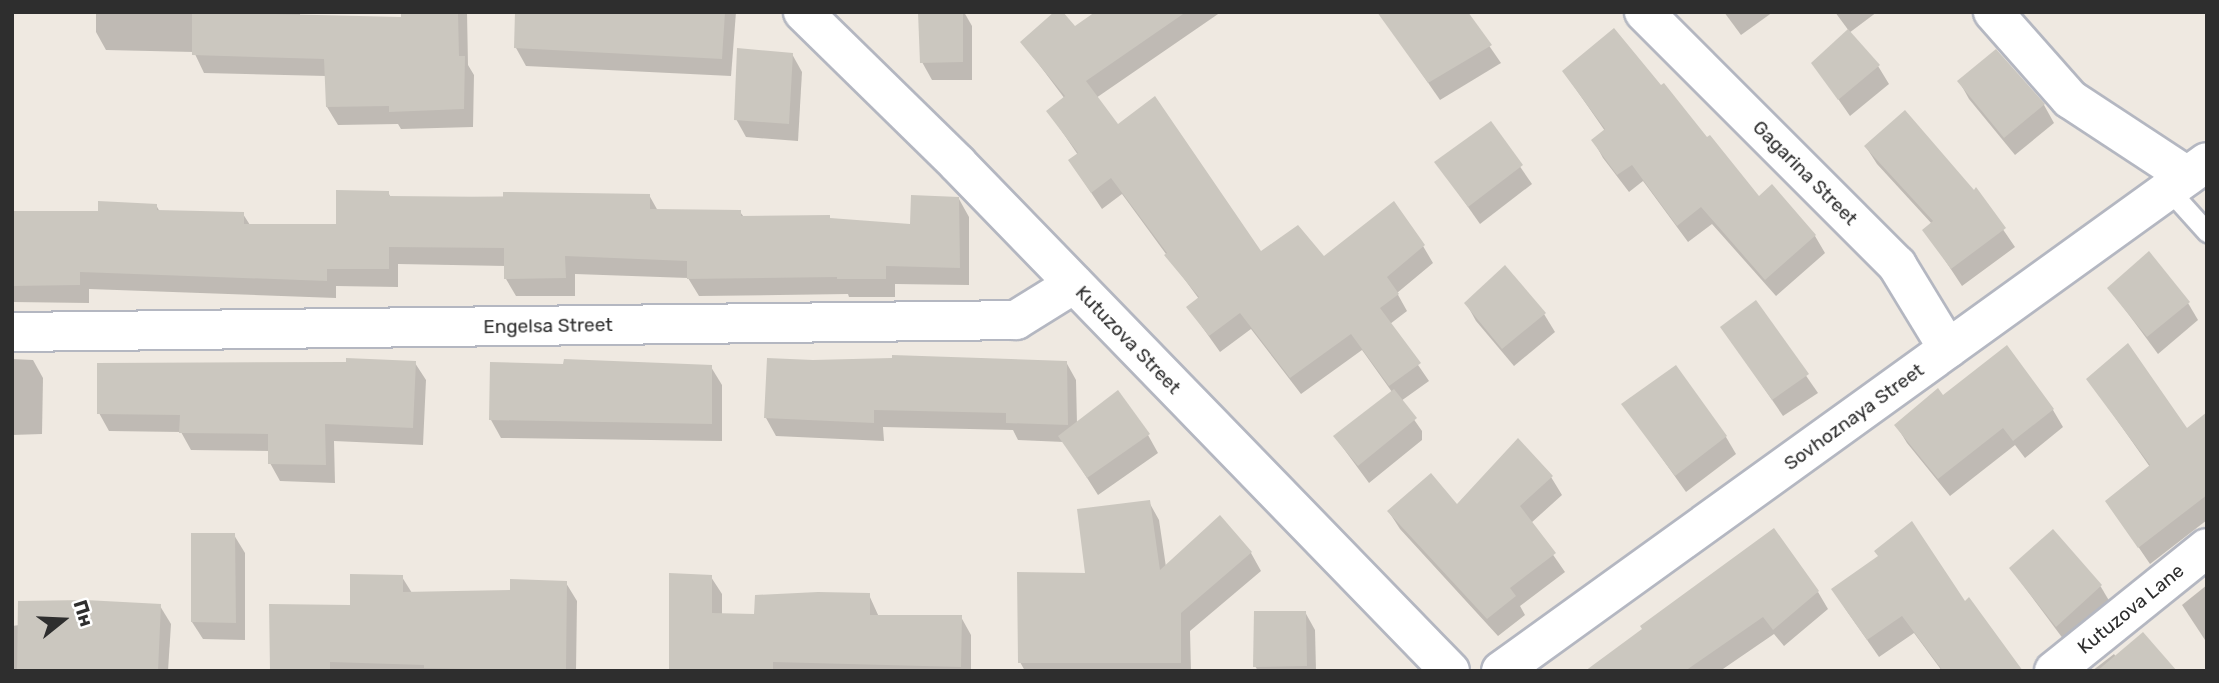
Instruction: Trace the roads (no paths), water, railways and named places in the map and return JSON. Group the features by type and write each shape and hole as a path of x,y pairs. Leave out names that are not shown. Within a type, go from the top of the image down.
{"street":[{"name":"Kutuzova Street","path":"803,12 957,163 1450,671"},
{"name":"Gagarina Street","path":"1644,12 1898,265 1948,349"},
{"path":"1993,12 2070,99 2188,176"},
{"name":"Sovhoznaya Street","path":"1501,671 2188,176"},
{"name":"Engelsa Street","path":"12,332 1016,320 1074,284"},
{"name":"Kutuzova Lane","path":"2054,671 2207,548"}],"lane":[{"path":"2188,176 2207,232"}]}
